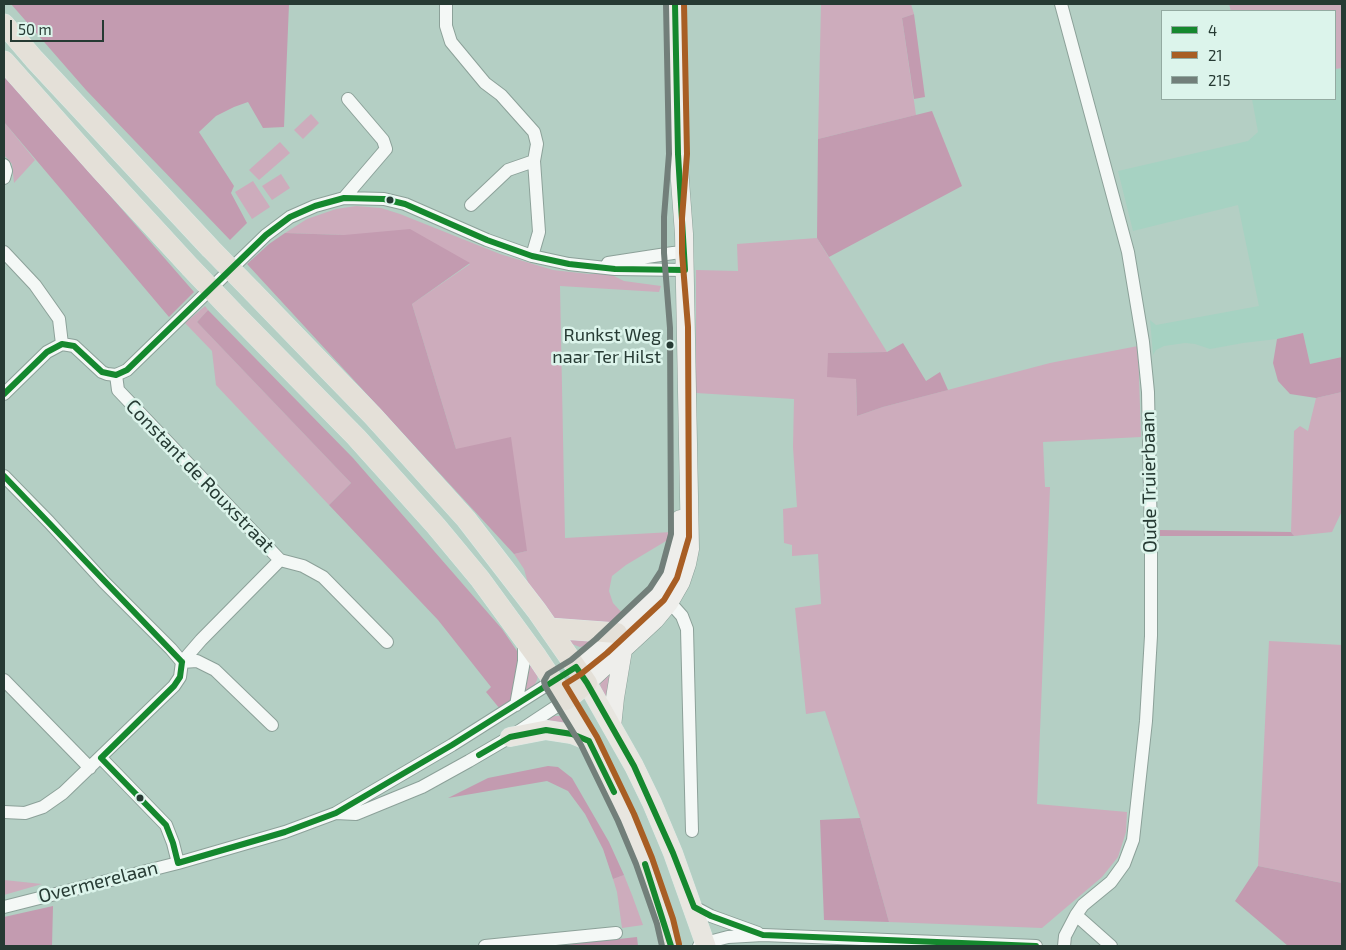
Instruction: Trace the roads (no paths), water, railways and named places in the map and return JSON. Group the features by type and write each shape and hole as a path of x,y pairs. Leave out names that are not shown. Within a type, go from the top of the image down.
{"highway":[{"path":"4,24 34,59 210,248 373,416 466,519 538,611 582,675"},
{"path":"4,61 98,168 233,312 356,437 436,526 480,579 524,638 566,700 582,675"},
{"path":"549,628 620,641"},
{"path":"553,681 582,675"}],"main road":[{"path":"675,4 678,154 673,218 679,270 690,549 681,582 582,675 652,803 674,853 694,907 704,945"},
{"path":"612,727 620,641"},
{"path":"566,700 589,741 626,817 644,861 665,922 671,946"},
{"path":"510,737 546,730 572,734 589,741"}],"street":[{"path":"446,4 446,26 451,42 485,83 501,95 534,132 537,144 534,162 539,232 532,256"},
{"name":"Oude Truierbaan","path":"1062,4 1128,252 1144,342 1148,392 1151,539 1151,636 1146,721 1133,840 1124,864 1111,882 1083,905 1076,915 1065,936 1064,946"},
{"path":"344,198 386,149 383,140 348,99"},
{"path":"471,205 508,170 534,162"},
{"path":"4,165 6,171 4,178"},
{"name":"Constant de Rouxstraat","path":"387,642 323,577 303,566 280,560 118,390 116,375 127,370 266,235 290,217 315,206 344,198 384,199 404,204 487,240 532,256 569,264 591,266"},
{"path":"4,252 35,285 59,319 62,344"},
{"path":"591,266 678,252"},
{"path":"591,266 615,269 679,270"},
{"path":"4,394 47,352 62,344 74,346 102,372 116,375"},
{"path":"4,476 182,662"},
{"path":"4,812 25,813 43,807 63,793 174,686 180,677 182,662 201,640 280,560"},
{"path":"662,599 682,616 687,629 692,831"},
{"path":"516,706 524,660 524,638"},
{"path":"182,662 197,661 214,670 272,725"},
{"path":"4,680 90,768"},
{"name":"Overmerelaan","path":"4,906 178,863 285,832 336,814 516,706 553,681"},
{"name":"Overmerelaan","path":"336,814 356,814 406,794 510,737 566,700"},
{"path":"100,758 166,825 174,842 178,863"},
{"path":"694,907 724,922 763,935"},
{"path":"1076,915 1111,946"},
{"path":"486,946 616,933"},
{"path":"704,945 728,938 763,935 1036,946"}],"place":[{"name":"Runkst Weg naar Ter Hilst","path":"670,345"}]}
